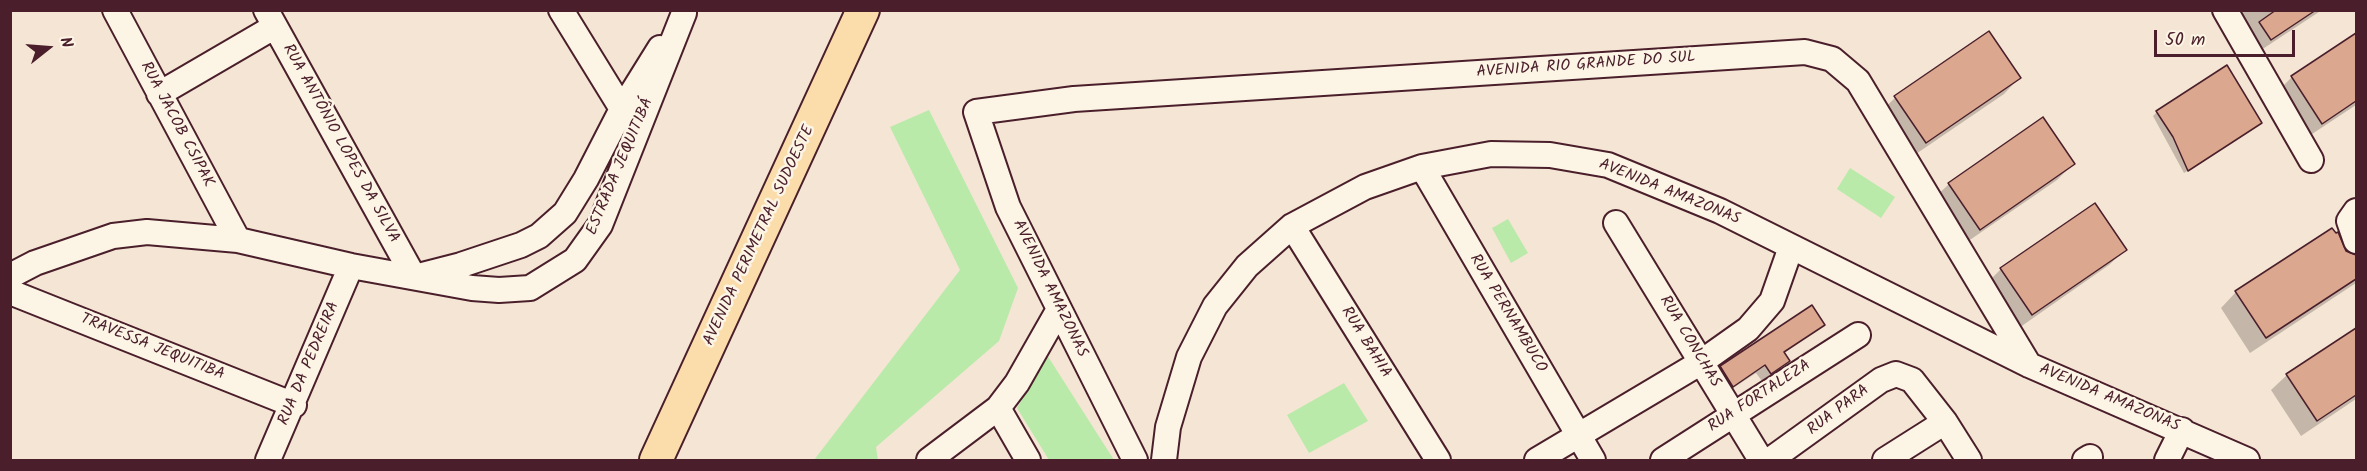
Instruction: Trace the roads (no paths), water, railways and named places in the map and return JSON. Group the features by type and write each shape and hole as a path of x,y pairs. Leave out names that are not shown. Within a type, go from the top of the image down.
{"main road":[{"name":"AVENIDA PERIMETRAL SUDOESTE","path":"656,460 863,10"}],"street":[{"name":"RUA JACOB CSIPAK","path":"115,10 238,240"},
{"path":"561,10 622,109"},
{"path":"2225,10 2311,160"},
{"name":"ESTRADA JEQUITIBÁ","path":"414,277 495,255 539,236 565,213 622,109 685,12"},
{"name":"ESTRADA JEQUITIBÁ","path":"10,276 35,263 113,236 147,232 238,240 351,266 472,288 499,290 530,288 575,260 600,225 685,12"},
{"path":"159,94 270,19"},
{"name":"RUA ANTÔNIO LOPES DA SILVA","path":"270,19 414,277"},
{"name":"AVENIDA RIO GRANDE DO SUL","path":"976,112 1074,99 1805,52 1832,59 1858,81 2029,365"},
{"name":"AVENIDA AMAZONAS","path":"976,112 1008,207 1058,311 1135,460"},
{"name":"AVENIDA AMAZONAS","path":"1164,460 1168,427 1189,357 1215,306 1247,266 1292,226 1365,187 1422,167 1491,154 1550,155 1608,165 1720,211 2029,365 2247,460"},
{"name":"RUA PERNAMBUCO","path":"1422,167 1593,460"},
{"path":"2356,211 2349,220 2356,241"},
{"name":"RUA CONCHAS","path":"1616,223 1761,460"},
{"name":"RUA BAHIA","path":"1292,226 1438,460"},
{"path":"1538,460 1700,363 1760,317 1772,301 1791,247"},
{"name":"RUA DA PEDREIRA","path":"268,460 294,405 351,266"},
{"name":"TRAVESSA JEQUITIBA","path":"10,292 294,405"},
{"path":"929,460 998,408 1022,374 1058,311"},
{"name":"RUA FORTALEZA","path":"1663,460 1858,335"},
{"name":"RUA PARA","path":"1770,460 1799,453 1881,380 1896,374 1912,380 1945,422"},
{"path":"998,408 1029,460"},
{"path":"1885,460 1945,422 1969,460"},
{"path":"2167,460 2182,430"}]}
